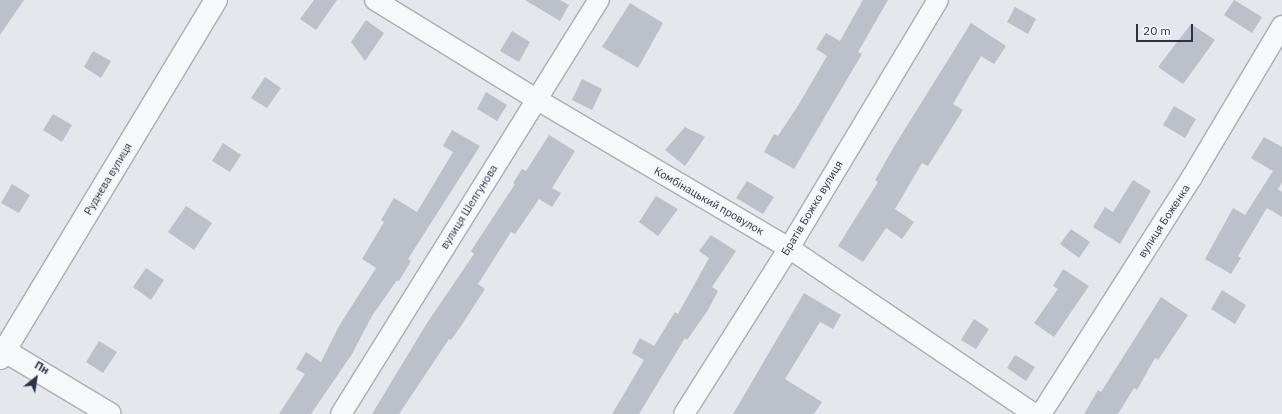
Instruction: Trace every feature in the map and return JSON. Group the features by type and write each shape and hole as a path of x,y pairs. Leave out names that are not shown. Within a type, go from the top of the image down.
{"street":[{"name":"Руднєва вулиця","path":"1,352 216,0"},
{"name":"Комбінацький провулок","path":"375,0 536,99 789,248 1034,414"},
{"name":"вулиця Шелгунова","path":"341,414 599,0"},
{"name":"Братів Божко вулиця","path":"684,414 789,248 938,0"},
{"name":"вулиця Боженка","path":"1041,414 1192,177 1282,26"},
{"path":"1,352 110,414"}],"building":[{"path":"0,0 24,0 0,35"},
{"path":"314,0 337,0 316,30 300,19"},
{"path":"525,0 560,0 569,5 560,21"},
{"path":"863,0 888,0 858,52 862,54 794,169 764,152 774,134 778,136 799,104 827,56 816,49 826,33 840,41"},
{"path":"1234,0 1262,17 1252,33 1224,15"},
{"path":"630,3 663,23 638,68 602,47"},
{"path":"1015,7 1036,19 1028,34 1007,22"},
{"path":"366,20 384,33 365,61 351,42"},
{"path":"971,23 1006,46 994,64 981,56 953,104 963,110 928,166 922,163 895,209 914,222 902,239 886,228 863,262 838,246 878,182 875,180 895,145"},
{"path":"1191,24 1215,40 1183,84 1158,67"},
{"path":"512,31 530,42 519,62 500,51"},
{"path":"93,51 111,61 101,78 84,67"},
{"path":"265,77 281,88 267,108 251,98"},
{"path":"582,79 602,89 592,110 572,100"},
{"path":"486,92 507,105 497,121 477,109"},
{"path":"1174,106 1196,119 1185,138 1163,125"},
{"path":"53,114 72,125 62,142 43,130"},
{"path":"685,127 705,137 685,166 665,150"},
{"path":"452,130 480,146 408,259 411,261 399,281 397,280 372,316 352,354 311,414 279,414 305,374 296,369 306,352 321,362 339,326 376,268 362,259 384,222 381,220 394,198 417,212 453,152 443,146"},
{"path":"549,135 575,151 552,188 561,193 552,207 539,199 515,234 511,232 478,284 485,289 451,340 449,339 399,414 372,414 427,323 474,254 471,251 515,184 513,183 522,169 526,171"},
{"path":"1264,137 1282,147 1282,182 1278,189 1282,192 1282,217 1267,208 1238,256 1241,258 1231,274 1205,259 1233,208 1245,215 1273,171 1251,158"},
{"path":"223,143 241,155 230,172 212,161"},
{"path":"1133,180 1151,191 1120,244 1093,227 1105,207 1113,212"},
{"path":"747,181 774,197 763,214 736,198"},
{"path":"12,184 30,195 19,213 1,203"},
{"path":"656,196 678,209 658,236 639,222"},
{"path":"186,206 212,223 194,250 168,232"},
{"path":"1071,229 1090,242 1079,258 1060,244"},
{"path":"711,235 736,251 712,287 718,291 708,310 687,340 685,338 639,414 612,414 644,360 632,353 640,338 654,346 675,312 678,314 709,258 699,251"},
{"path":"146,268 164,280 151,300 133,287"},
{"path":"1063,269 1089,286 1054,337 1034,323 1058,289 1053,286"},
{"path":"1222,290 1246,305 1235,324 1211,309"},
{"path":"804,293 841,315 833,329 820,322 785,379 822,402 814,414 733,414"},
{"path":"1161,297 1188,315 1158,360 1155,358 1137,390 1134,388 1118,414 1084,414 1098,390 1101,392"},
{"path":"974,319 989,329 976,349 961,340"},
{"path":"99,341 117,352 103,373 86,362"},
{"path":"1015,355 1035,367 1026,381 1007,368"}]}
